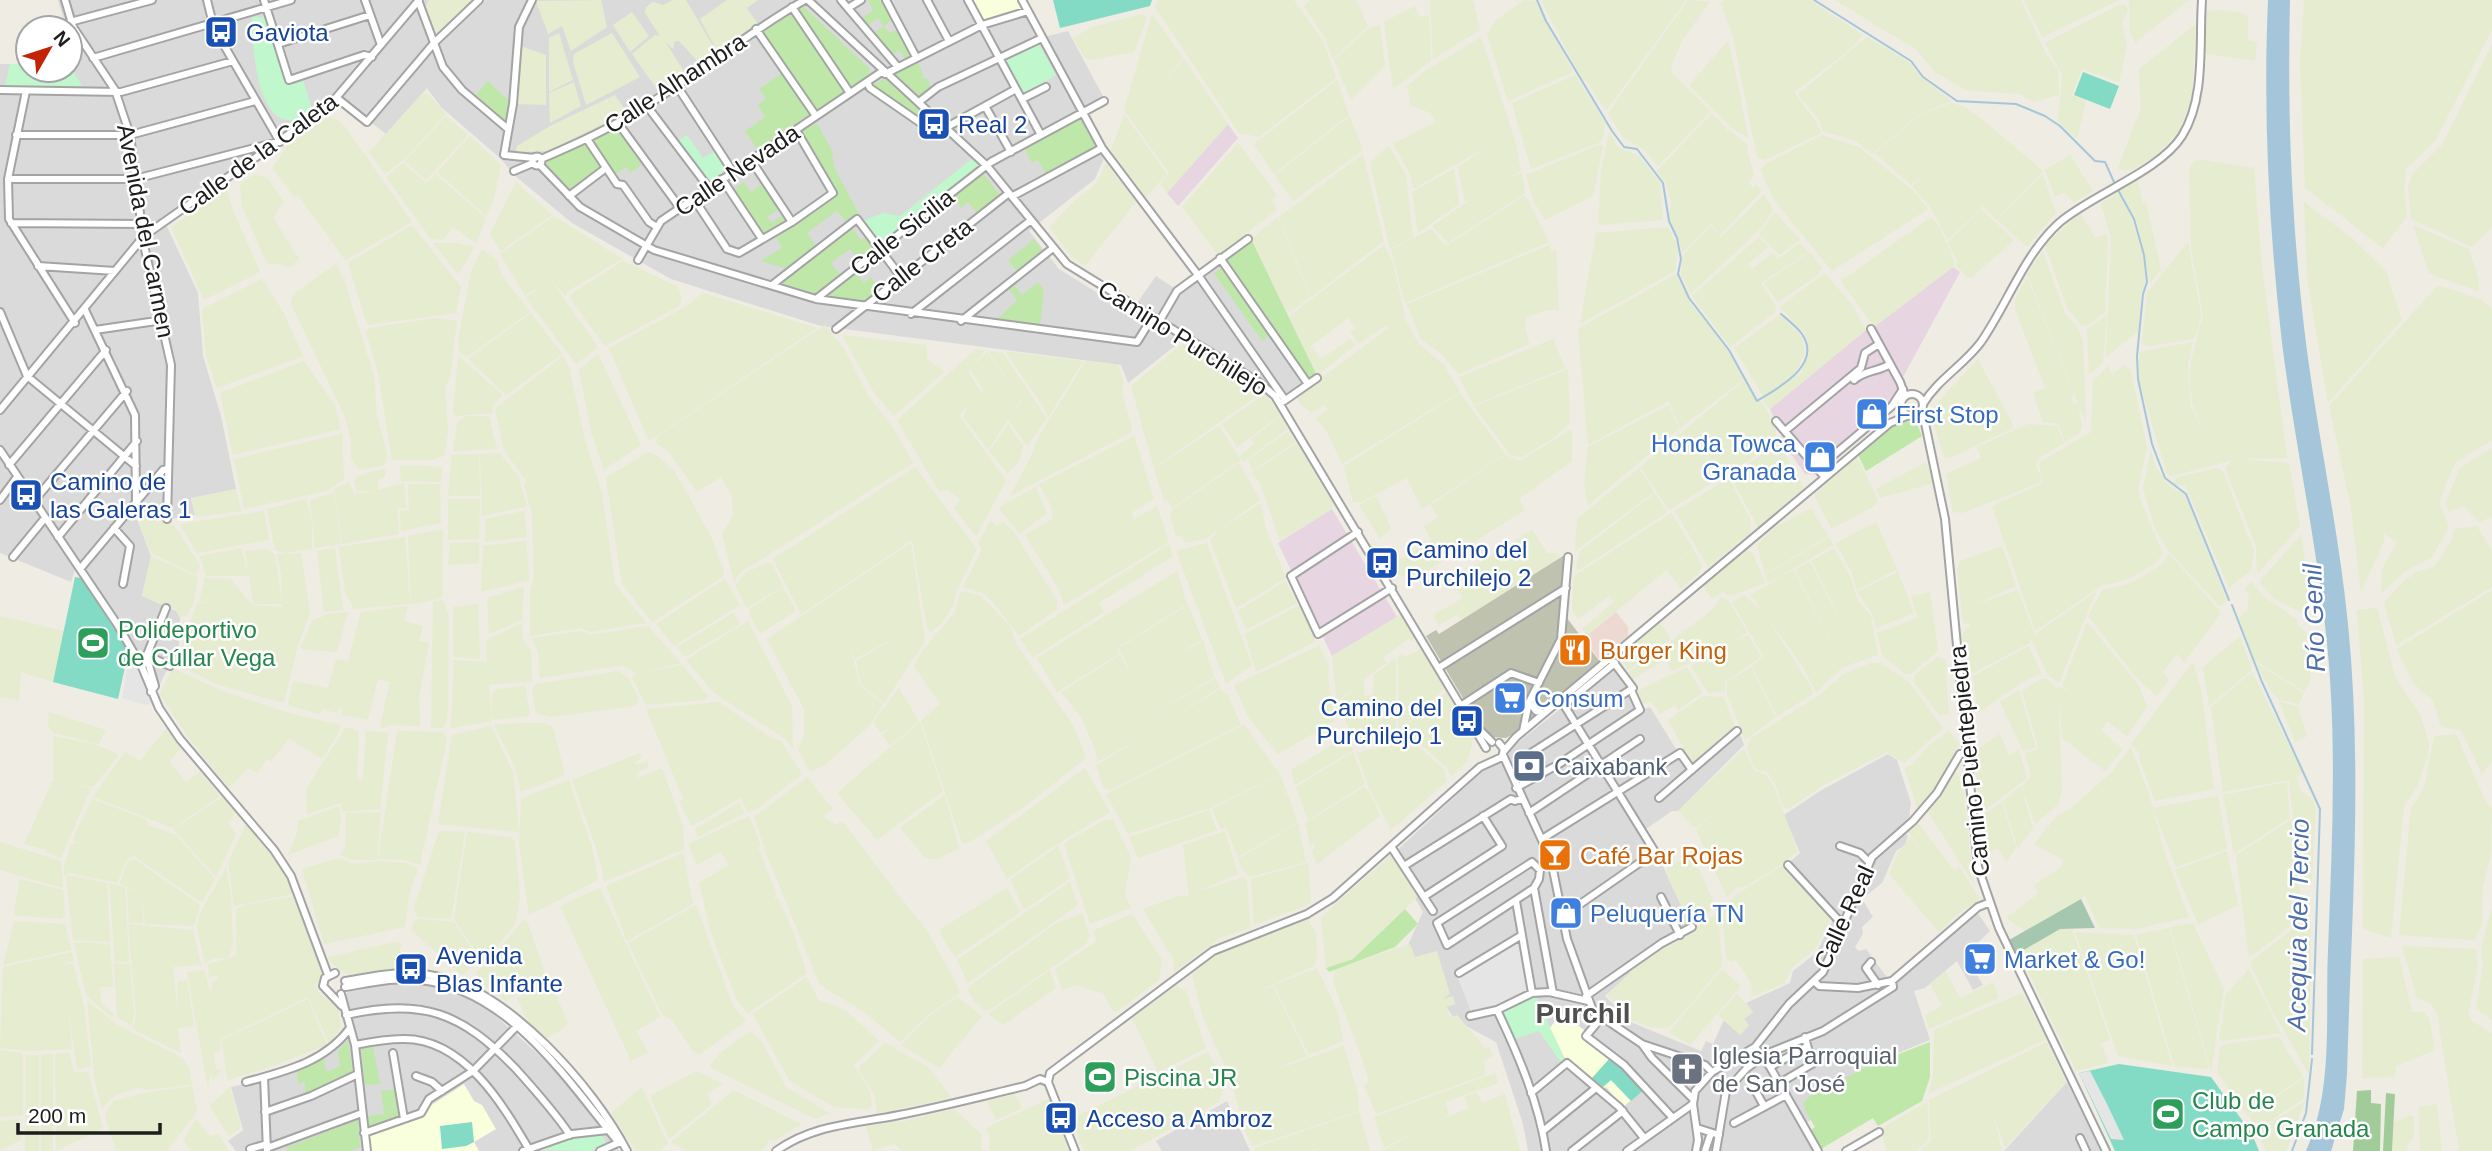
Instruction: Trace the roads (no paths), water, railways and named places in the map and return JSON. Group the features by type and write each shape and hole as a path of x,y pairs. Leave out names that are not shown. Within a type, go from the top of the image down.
{"street":[{"path":"84,18 152,0"},
{"path":"8,179 135,179 280,142 213,23 207,0"},
{"path":"264,0 289,80 364,55 372,57"},
{"path":"93,58 291,0"},
{"path":"365,0 381,46"},
{"path":"419,0 443,67 457,85 508,129"},
{"name":"Calle de la Caleta","path":"1,407 75,323 144,236 280,142 337,98 419,0"},
{"path":"337,98 368,122 434,43 479,0"},
{"path":"532,0 519,27 513,103 505,155 537,161 580,207 647,245 817,299 862,307 1137,342 1152,318"},
{"path":"806,0 886,73"},
{"name":"Calle Alhambra","path":"514,171 618,123 677,86 757,29 806,0"},
{"path":"841,0 897,66"},
{"path":"848,8 861,0"},
{"path":"886,0 916,57"},
{"path":"927,0 949,41"},
{"path":"968,0 1041,135"},
{"path":"1022,0 1102,148 1198,275 1262,379 1275,391"},
{"path":"1890,423 1922,407 1936,385 1979,344 2040,243 2078,209 2174,147 2191,118 2196,100 2202,0"},
{"path":"792,7 850,93"},
{"path":"842,100 897,66 949,41 982,26 1028,11"},
{"path":"278,44 370,15"},
{"path":"757,29 816,116"},
{"path":"919,102 939,87 1042,38"},
{"name":"Avenida del Carmen","path":"84,44 116,93 131,135 142,224 163,320 172,382 167,519"},
{"path":"0,90 116,93 233,61"},
{"name":"Camino Purchilejo","path":"886,73 987,166 1053,248 1081,275 1262,379 1275,391 1470,718 1486,751 1499,757"},
{"path":"842,100 868,83"},
{"path":"868,83 922,124"},
{"path":"677,86 733,172"},
{"path":"1022,99 1046,87"},
{"path":"947,127 1016,89"},
{"path":"26,91 8,179 10,223 75,323"},
{"name":"Calle Nevada","path":"638,260 657,227 680,208 816,116 825,115 842,100"},
{"path":"16,135 131,135 255,101"},
{"name":"Calle Sicilia","path":"817,299 987,166 1104,101"},
{"path":"647,106 709,188"},
{"path":"985,106 1011,152"},
{"path":"618,123 680,208"},
{"path":"694,199 727,249 739,253 792,222 833,193 796,130"},
{"path":"587,139 617,184 623,186 649,222 657,227"},
{"name":"Calle Creta","path":"835,329 1011,194 1102,148"},
{"path":"751,160 792,222"},
{"path":"569,196 606,168"},
{"path":"722,179 762,239"},
{"path":"772,285 857,219 901,276"},
{"path":"911,314 1031,220"},
{"path":"10,223 142,224"},
{"path":"1159,322 1177,290 1248,239"},
{"path":"961,321 1053,248"},
{"path":"1220,258 1308,384"},
{"path":"38,266 115,271"},
{"path":"85,310 127,391 135,415 136,502"},
{"path":"0,312 27,376 136,466"},
{"path":"95,330 163,320"},
{"path":"1562,910 1576,907 1655,852 1564,705 1612,660 1890,423 1901,406 1902,389 1871,329"},
{"path":"1787,433 1856,373 1861,368 1865,353 1879,344"},
{"path":"9,465 106,350"},
{"path":"1787,433 1864,372 1876,372 1890,364"},
{"path":"1283,401 1317,378"},
{"path":"1902,389 1913,394 1936,385"},
{"path":"1902,389 1913,394 1922,407"},
{"path":"1776,421 1819,472 1892,406 1902,389"},
{"path":"33,502 127,391"},
{"path":"0,397 1,407"},
{"name":"Camino Puentepiedra","path":"1901,406 1925,431"},
{"name":"Camino Puentepiedra","path":"1922,407 1945,519 1977,857 1988,903 2106,1151"},
{"path":"58,537 137,441"},
{"path":"1,455 144,660 151,692 180,739 274,850 291,876 326,964 331,974 344,987 343,1007"},
{"path":"80,569 163,470 168,469"},
{"path":"0,500 17,477"},
{"path":"13,557 45,518"},
{"path":"114,528 130,546 123,584"},
{"path":"1358,532 1291,576 1318,634 1392,588"},
{"path":"1523,731 1529,702 1561,639 1568,557"},
{"path":"1440,667 1566,587"},
{"path":"144,660 166,608"},
{"path":"144,660 170,666"},
{"path":"1404,866 1511,799 1516,788 1640,710 1632,689 1612,660"},
{"path":"1075,1151 1048,1082 1050,1073 1203,958 1228,943 1319,907 1350,886 1479,767 1499,757 1516,737 1544,713 1601,670"},
{"path":"1462,705 1511,673 1539,683"},
{"path":"1542,774 1531,753 1632,689"},
{"path":"1529,702 1536,711 1544,713"},
{"name":"Camino Purchilejo","path":"1470,718 1496,742 1499,757"},
{"path":"1659,798 1737,731"},
{"path":"1479,767 1486,751 1496,742 1516,737"},
{"path":"1529,813 1640,740"},
{"path":"1542,839 1680,753 1692,770"},
{"name":"Calle Real","path":"1712,1072 1755,1047 1789,1004 1827,967 1869,862 1876,852 1913,821 1937,793 1961,754 1966,753"},
{"path":"1499,757 1551,860 1567,939 1587,999 1601,1017 1652,1051 1693,1101"},
{"path":"1511,799 1521,799"},
{"path":"1425,896 1502,846 1483,816"},
{"path":"1840,846 1860,853 1869,862"},
{"path":"1392,848 1433,911"},
{"path":"1540,870 1532,862 1437,923 1447,945 1534,888 1540,870 1551,860"},
{"path":"1788,865 1842,924"},
{"path":"1534,888 1553,993"},
{"path":"1661,897 1679,935"},
{"path":"1516,901 1532,993"},
{"path":"1814,981 1819,986 1858,988 1892,981 1978,907 1988,903"},
{"path":"1470,1016 1497,1010 1532,993 1553,993 1574,1000 1587,999 1662,943 1692,927"},
{"path":"1459,973 1522,935"},
{"path":"1871,962 1866,968 1878,985"},
{"path":"333,996 344,987 398,973 450,979 476,990 507,1012 575,1079 608,1130 607,1148"},
{"path":"331,974 323,986 343,1007 355,1045 365,1150"},
{"path":"344,987 391,980 434,982 477,998 516,1027 568,1079 627,1151"},
{"path":"1771,1052 1817,1033 1894,987 1892,981"},
{"path":"346,1015 385,1009 423,1009 466,1024 495,1049 540,1096 570,1135"},
{"path":"1497,1010 1531,1093 1543,1131 1546,1151"},
{"path":"1601,1017 1587,1036 1632,1073 1672,1117"},
{"path":"364,1133 421,1113 425,1102 473,1071 516,1027"},
{"path":"246,1082 332,1050 350,1028"},
{"path":"1770,1067 1809,1045 1805,1038"},
{"path":"355,1045 403,1039 418,1040 453,1055 473,1071 502,1107 527,1150 570,1135 608,1130"},
{"path":"1755,1047 1764,1056 1818,1151"},
{"path":"1780,1083 1812,1064 1806,1047"},
{"path":"1652,1051 1705,1065 1712,1072 1695,1091 1693,1101 1697,1128 1696,1151"},
{"path":"393,1053 404,1119"},
{"path":"1716,1151 1715,1134 1726,1091 1747,1068 1764,1056"},
{"path":"1531,1093 1567,1063 1623,1111 1644,1138"},
{"path":"1040,1079 1041,1072 1050,1073"},
{"path":"265,1112 310,1096 358,1074"},
{"path":"416,1076 432,1082 442,1091"},
{"path":"264,1077 267,1148"},
{"path":"775,1151 802,1136 834,1125 898,1115 1025,1086 1040,1079 1048,1082"},
{"path":"1543,1131 1596,1088"},
{"path":"1754,1088 1764,1106"},
{"path":"1734,1123 1786,1095"},
{"path":"1627,1151 1693,1101"},
{"path":"1572,1151 1623,1111"},
{"path":"250,1149 267,1148 362,1113"},
{"path":"1697,1128 1715,1134"},
{"path":"1846,1151 1879,1132"},
{"path":"1704,1151 1715,1134"},
{"path":"2080,1138 2086,1151"},
{"path":"600,1151 620,1142"}],"water":[{"path":"2268,0 2290,0 2290,132 2298,264 2312,385 2344,590 2352,680 2355,849 2347,1074 2344,1109 2331,1151 2306,1151 2321,1103 2326,1052 2333,788 2332,706 2320,589 2277,300 2267,129"}],"waterway":[{"path":"1537,0 1546,21 1612,131 1624,147 1637,149 1663,183 1669,221 1677,238 1681,259 1678,274 1689,298 1729,350 1757,401 1795,374 1807,356 1807,345 1802,334 1781,314"},
{"name":"Acequia del Tercio","path":"1814,0 1911,61 1923,77 1957,101 2016,104 2045,116 2060,126 2095,161 2105,162 2114,182"},
{"name":"Acequia del Tercio","path":"2118,190 2134,219 2144,255 2147,282 2143,294 2137,356 2138,379 2152,444 2165,478 2186,494 2229,600"},
{"name":"Acequia del Tercio","path":"2232,605 2262,682 2320,809 2312,1054"},
{"name":"Acequia del Tercio","path":"2292,1151 2306,1113 2312,1059"}],"place":[{"name":"Gaviota","path":"221,32"},
{"name":"Real 2","path":"934,124"},
{"name":"First Stop","path":"1872,414"},
{"name":"Honda Towca Granada","path":"1820,457"},
{"name":"Camino de las Galeras 1","path":"26,495"},
{"name":"Camino del Purchilejo 2","path":"1382,563"},
{"name":"Polideportivo de Cúllar Vega","path":"93,643"},
{"name":"Burger King","path":"1575,650"},
{"name":"Consum","path":"1510,698"},
{"name":"Camino del Purchilejo 1","path":"1467,721"},
{"name":"Caixabank","path":"1529,766"},
{"name":"Café Bar Rojas","path":"1555,855"},
{"name":"Peluquería TN","path":"1566,913"},
{"name":"Market & Go!","path":"1980,959"},
{"name":"Avenida Blas Infante","path":"411,969"},
{"name":"Iglesia Parroquial de San José","path":"1687,1069"},
{"name":"Piscina JR","path":"1100,1077"},
{"name":"Club de Campo Granada","path":"2168,1114"},
{"name":"Acceso a Ambroz","path":"1061,1118"}],"district":[{"name":"Purchil","path":"1583,1013"}],"water label":[{"name":"Río Genil","path":"2314,618"}]}
